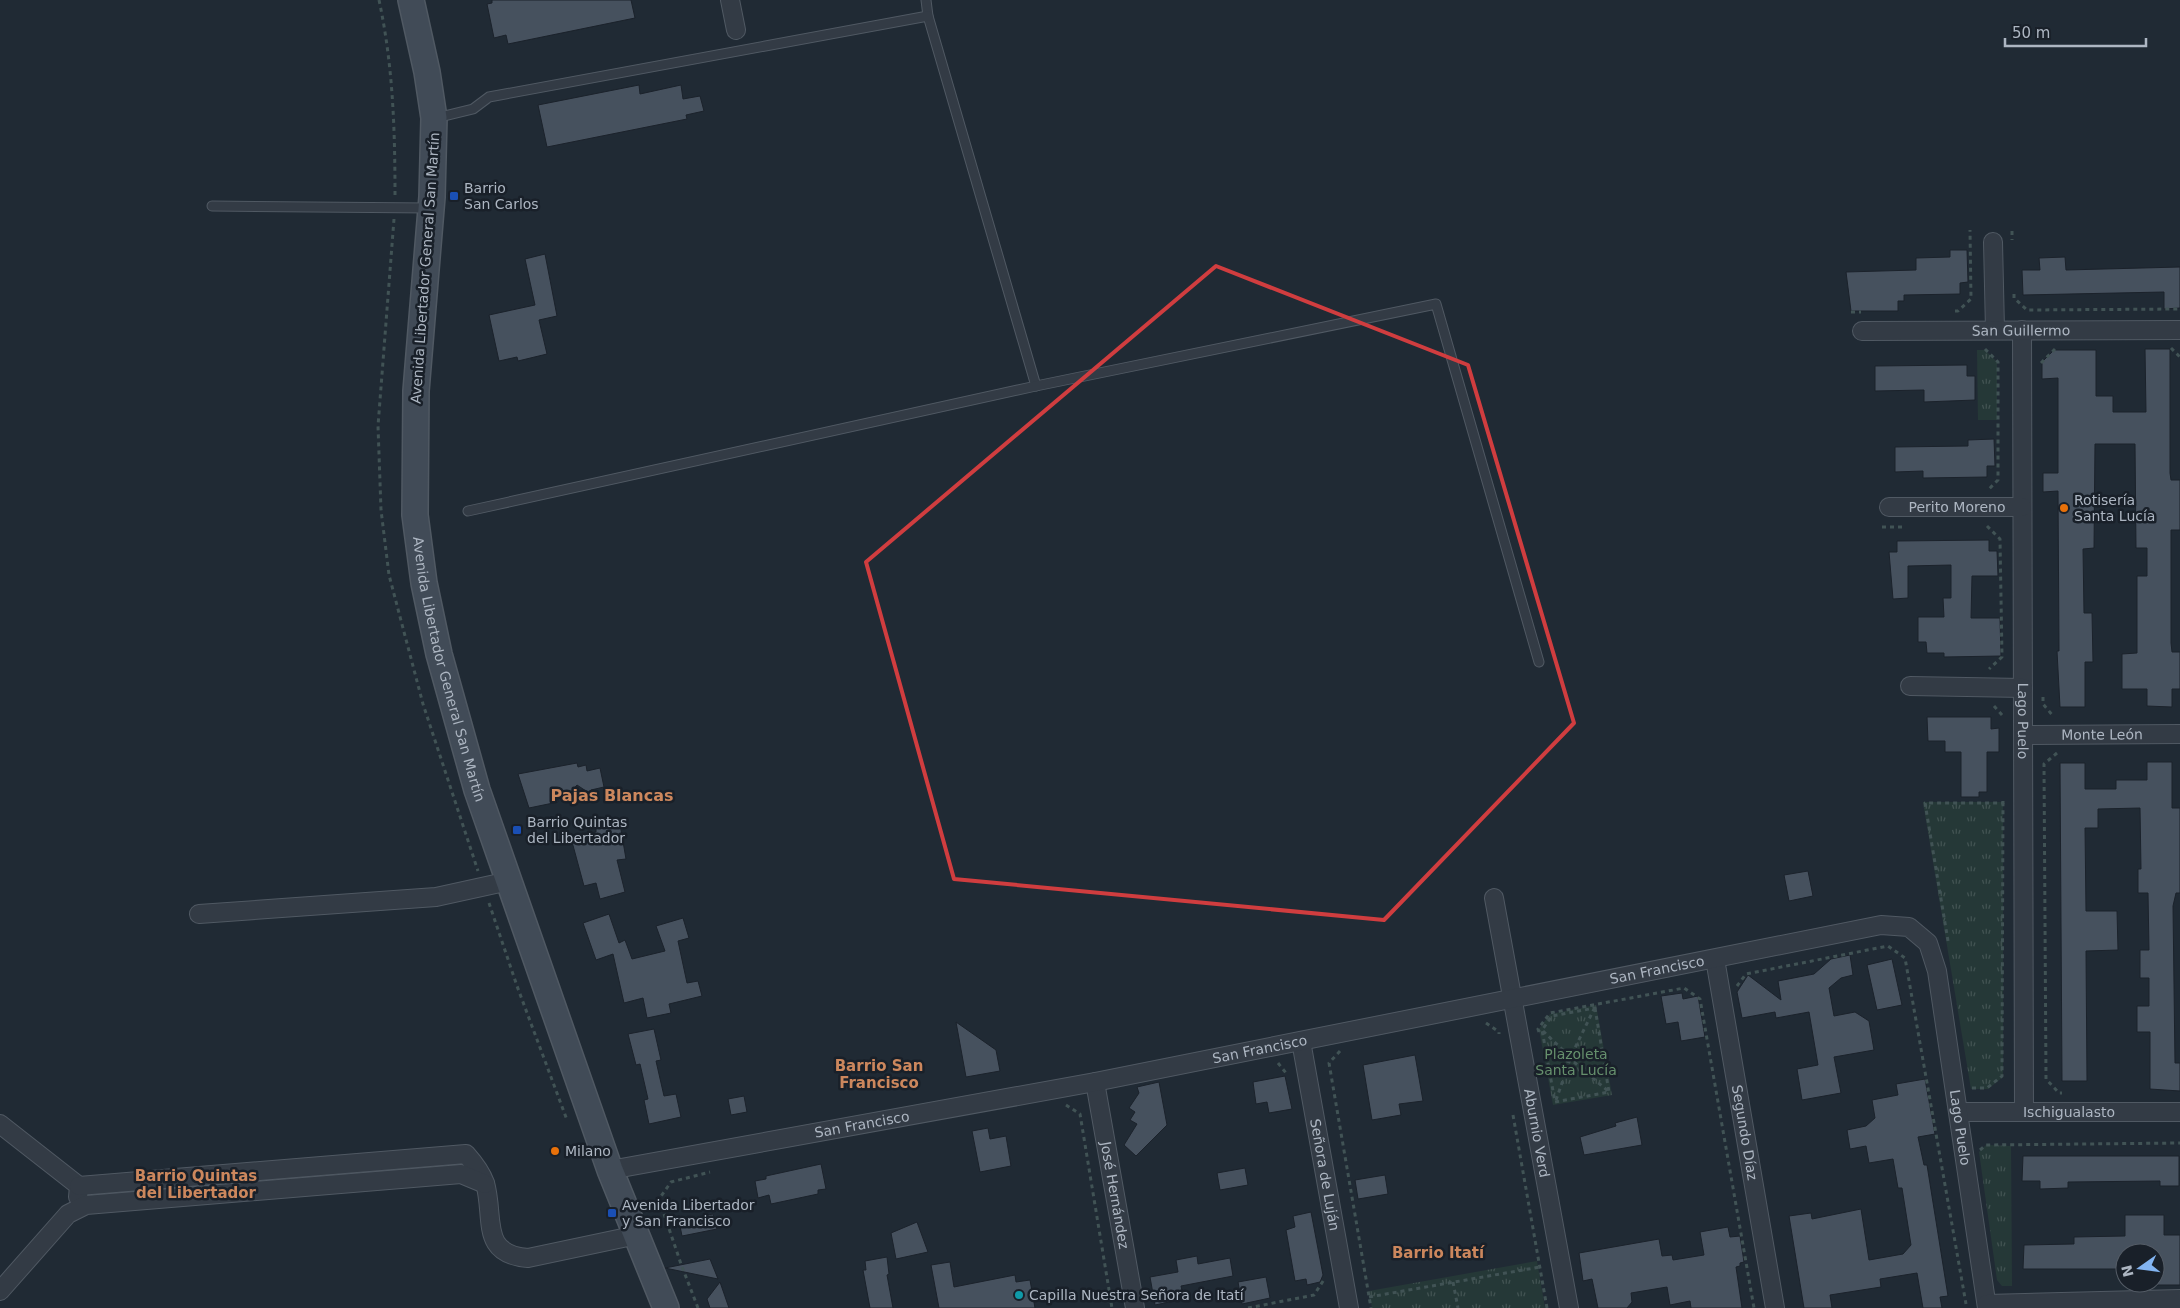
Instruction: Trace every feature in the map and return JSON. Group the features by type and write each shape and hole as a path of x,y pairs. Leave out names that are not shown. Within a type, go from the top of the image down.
{"main road":[{"name":"Avenida Libertador General San Martín","path":"411,0 427,72 434,118 431,208 416,391 415,515 424,583 439,654 477,790 610,1170 666,1308"}],"street":[{"path":"730,0 736,30"},
{"path":"1993,242 1995,330"},
{"name":"Lago Puelo","path":"2022,330 2024,1112"},
{"name":"San Guillermo","path":"1862,331 2180,330"},
{"name":"Perito Moreno","path":"1890,507 2022,507"},
{"path":"1910,686 2023,688"},
{"name":"Monte León","path":"2024,735 2180,734"},
{"path":"199,914 436,897 509,881"},
{"name":"Aburnio Verd","path":"1494,898 1569,1308"},
{"name":"San Francisco","path":"610,1170 1095,1082 1882,925 1909,927"},
{"name":"Lago Puelo","path":"1909,927 1928,943 1938,971 1987,1306"},
{"name":"Segundo Díaz","path":"1715,958 1775,1308"},
{"name":"Señora de Luján","path":"1301,1041 1349,1308"},
{"name":"José Hernández","path":"1095,1082 1135,1308"},
{"name":"Ischigualasto","path":"1959,1112 2180,1112"},
{"path":"0,1124 79,1186 466,1154 476,1165 485,1184 490,1226 498,1248 510,1257 528,1258 637,1235"},
{"path":"0,1291 68,1214 86,1205 460,1174 485,1184"},
{"path":"77,1210 79,1186"},
{"path":"1987,1306 2180,1299"}],"lane":[{"path":"926,0 928,16 1036,386"},
{"path":"434,118 473,109 490,97 928,16"},
{"path":"212,206 431,208"},
{"path":"468,511 1036,386 1436,304 1539,662"}],"path":[{"path":"1948,311 1958,311 1971,299 1970,230"},
{"path":"2012,231 2013,250"},
{"path":"2014,288 2014,298 2027,310 2180,309"},
{"path":"1851,312 1871,312"},
{"path":"2162,348 2171,348 2180,357"},
{"path":"1975,349 1985,349 1998,362 1998,480 1985,493"},
{"path":"2041,372 2041,362 2054,349 2064,349"},
{"path":"1978,526 1988,526 2000,539 2002,656 1988,670"},
{"path":"1882,527 1911,527"},
{"path":"2043,694 2043,704 2056,718"},
{"path":"1990,702 2004,714 2004,724"},
{"path":"2058,752 2044,764 2046,1079 2059,1093 2069,1093"},
{"path":"1970,1078 1972,1088 1987,1088 2002,1076 2003,791"},
{"path":"1949,950 1925,803 2003,803"},
{"path":"1735,988 1746,974 1888,946 1905,958 1967,1308"},
{"path":"1555,1102 1540,1030 1550,1013 1684,988 1700,999 1754,1308"},
{"path":"1540,1030 1552,1016 1595,1008"},
{"path":"1574,1062 1576,1056 1574,1052 1595,1008"},
{"path":"1595,1008 1609,1092"},
{"path":"1482,1021 1499,1032 1500,1041"},
{"path":"1540,1030 1567,1054"},
{"path":"1343,1046 1329,1063 1371,1308"},
{"path":"1567,1054 1574,1052"},
{"path":"1555,1102 1569,1063 1566,1059 1567,1054"},
{"path":"1273,1059 1286,1070 1288,1080"},
{"path":"1574,1062 1609,1092"},
{"path":"1569,1063 1574,1062"},
{"path":"1555,1102 1609,1092"},
{"path":"1062,1103 1080,1114 1112,1308"},
{"path":"1512,1110 1547,1308"},
{"path":"1979,1152 1986,1145 2180,1143"},
{"path":"698,1308 659,1199 671,1182 715,1171"},
{"path":"1369,1297 1540,1266"},
{"path":"1248,1308 1314,1295 1326,1278 1324,1268"},
{"path":"1453,1282 1458,1308"}],"highlighted area":[{"path":"1216,266 1468,365 1574,723 1384,920 954,879 866,562"}],"green space":[{"path":"1977,350 1985,350 1997,362 1997,420 1978,420"},
{"path":"1923,802 2003,802 2003,1077 1988,1089 1971,1089"},
{"name":"Plazoleta Santa Lucía","path":"1596,1005 1612,1095 1553,1105 1539,1029 1550,1014"},
{"path":"1986,1145 2011,1146 2012,1286 2002,1286 1997,1280 1979,1152"},
{"path":"1537,1261 1545,1308 1372,1308 1369,1291"}],"building":[{"path":"492,0 631,0 635,18 508,44 506,35 494,38 487,4 492,3"},
{"path":"639,85 640,94 681,85 683,99 700,96 704,111 686,115 687,119 547,147 538,105"},
{"path":"1950,250 1967,250 1968,282 1960,283 1960,294 1904,295 1904,301 1898,301 1898,311 1851,311 1846,272 1916,270 1916,258 1950,257"},
{"path":"545,254 557,316 539,320 547,354 518,361 517,357 499,361 489,315 535,305 525,259"},
{"path":"2065,257 2066,270 2180,267 2180,308 2164,309 2164,292 2023,295 2022,270 2040,270 2039,258"},
{"path":"2145,349 2170,349 2170,473 2171,480 2180,480 2180,530 2171,530 2171,643 2172,652 2180,652 2180,689 2172,689 2172,707 2147,706 2147,689 2122,689 2122,654 2137,653 2137,576 2147,576 2147,548 2136,548 2135,444 2095,444 2094,548 2083,549 2084,613 2092,613 2093,662 2085,662 2085,707 2060,707 2057,651 2059,651 2058,491 2043,492 2043,473 2058,473 2058,378 2042,379 2042,362 2054,350 2096,350 2096,396 2113,396 2113,412 2146,412"},
{"path":"1967,365 1967,376 1975,376 1975,400 1924,402 1924,390 1875,391 1875,366"},
{"path":"1994,439 1995,466 1987,466 1987,477 1923,478 1923,471 1895,472 1895,447 1968,446 1968,440"},
{"path":"1989,540 1989,551 1997,551 1998,576 1972,576 1971,618 2000,618 2001,656 1944,657 1944,653 1927,653 1926,642 1918,642 1918,617 1944,617 1943,598 1951,598 1951,565 1908,566 1908,598 1893,599 1889,552 1897,552 1897,541"},
{"path":"1927,717 1991,717 1991,729 1999,728 1999,752 1987,752 1987,792 1979,792 1979,797 1961,797 1961,752 1945,752 1945,741 1928,741"},
{"path":"2147,762 2172,762 2172,808 2180,808 2180,893 2176,893 2173,906 2175,1063 2180,1063 2180,1091 2150,1089 2150,1032 2137,1032 2137,1006 2149,1006 2149,978 2140,978 2140,950 2149,950 2148,893 2138,893 2138,869 2141,869 2140,808 2098,809 2098,828 2085,828 2086,911 2117,911 2118,950 2086,951 2087,1081 2062,1081 2060,763 2085,763 2085,789 2116,789 2116,780 2147,780"},
{"path":"577,763 578,767 586,765 587,771 600,768 604,787 591,790 592,795 577,785 570,793 557,795 558,802 529,808 518,774"},
{"path":"620,824 626,859 617,860 625,892 600,899 596,883 584,886 571,838 596,832 596,828"},
{"path":"1808,871 1813,896 1789,901 1784,875"},
{"path":"609,914 619,943 625,940 632,959 665,951 656,926 683,918 689,938 678,941 687,983 698,981 702,996 669,1004 671,1013 647,1018 643,998 624,1003 613,954 596,960 583,923"},
{"path":"1850,955 1853,975 1841,978 1829,988 1834,1016 1855,1012 1869,1021 1874,1050 1834,1057 1841,1093 1802,1100 1797,1069 1818,1065 1809,1012 1776,1018 1775,1012 1742,1018 1737,992 1748,975 1781,1000 1778,981 1814,974 1831,959"},
{"path":"1892,959 1902,1005 1877,1010 1867,965"},
{"path":"1682,993 1683,999 1698,996 1705,1037 1681,1041 1678,1022 1666,1024 1661,996"},
{"path":"956,1022 996,1050 1000,1071 966,1077"},
{"path":"654,1029 661,1060 656,1061 664,1096 676,1094 681,1117 649,1124 644,1100 648,1099 640,1064 636,1065 628,1034"},
{"path":"1415,1055 1423,1101 1399,1104 1401,1115 1372,1120 1363,1065"},
{"path":"1285,1076 1292,1109 1269,1113 1267,1102 1256,1104 1253,1082"},
{"path":"1925,1079 1935,1134 1918,1137 1924,1165 1927,1165 1948,1296 1940,1297 1942,1308 1923,1308 1917,1273 1880,1279 1881,1287 1830,1295 1832,1308 1804,1308 1789,1216 1811,1213 1812,1219 1861,1209 1869,1260 1903,1254 1911,1245 1902,1188 1898,1188 1893,1159 1869,1163 1866,1146 1850,1149 1847,1130 1866,1126 1875,1118 1872,1100 1898,1095 1896,1084"},
{"path":"1159,1082 1167,1125 1136,1156 1124,1145 1137,1124 1130,1120 1135,1112 1129,1108 1139,1093 1137,1087"},
{"path":"744,1096 747,1112 731,1115 728,1099"},
{"path":"1637,1117 1642,1145 1584,1155 1580,1137 1616,1126 1615,1123"},
{"path":"988,1128 990,1139 1006,1136 1011,1166 980,1172 972,1131"},
{"path":"2023,1156 2179,1156 2179,1186 2160,1186 2160,1181 2068,1182 2068,1188 2040,1189 2040,1181 2022,1181"},
{"path":"821,1164 826,1189 818,1190 818,1194 771,1204 769,1195 758,1198 755,1181 766,1179 766,1176"},
{"path":"1245,1168 1248,1185 1220,1190 1217,1173"},
{"path":"1385,1175 1388,1194 1358,1199 1355,1180"},
{"path":"1311,1212 1323,1275 1320,1282 1307,1285 1306,1279 1295,1281 1286,1230 1295,1227 1293,1216"},
{"path":"713,1214 717,1229 682,1236 679,1221"},
{"path":"2125,1215 2164,1215 2164,1235 2180,1235 2180,1285 2165,1285 2165,1243 2115,1243 2115,1269 2023,1269 2024,1245 2074,1244 2074,1237 2125,1236"},
{"path":"917,1222 928,1252 896,1259 891,1233"},
{"path":"1728,1227 1730,1237 1740,1236 1744,1262 1736,1267 1742,1308 1691,1308 1690,1301 1670,1305 1667,1287 1631,1293 1632,1302 1627,1308 1598,1308 1592,1279 1583,1281 1579,1253 1659,1239 1662,1256 1672,1255 1673,1260 1704,1255 1700,1232"},
{"path":"1197,1256 1198,1264 1230,1258 1233,1276 1181,1286 1184,1299 1155,1305 1150,1277 1178,1272 1176,1260"},
{"path":"887,1257 889,1274 887,1275 893,1308 870,1308 863,1270 866,1270 865,1261"},
{"path":"710,1259 718,1279 665,1268"},
{"path":"950,1262 954,1287 1015,1275 1016,1282 1030,1280 1035,1308 939,1308 931,1265"},
{"path":"1266,1277 1270,1298 1242,1304 1238,1282"},
{"path":"720,1282 729,1308 710,1308 707,1299"}],"place":[{"name":"Barrio San Carlos","path":"454,196"},
{"name":"Rotisería Santa Lucía","path":"2064,508"},
{"name":"Barrio Quintas del Libertador","path":"517,830"},
{"name":"Milano","path":"555,1151"},
{"name":"Avenida Libertador y San Francisco","path":"612,1213"},
{"name":"Capilla Nuestra Señora de Itatí","path":"1019,1295"}],"district":[{"name":"Pajas Blancas","path":"612,795"},
{"name":"Barrio San Francisco","path":"879,1074"},
{"name":"Barrio Quintas del Libertador","path":"196,1184"},
{"name":"Barrio Itatí","path":"1438,1253"}]}
